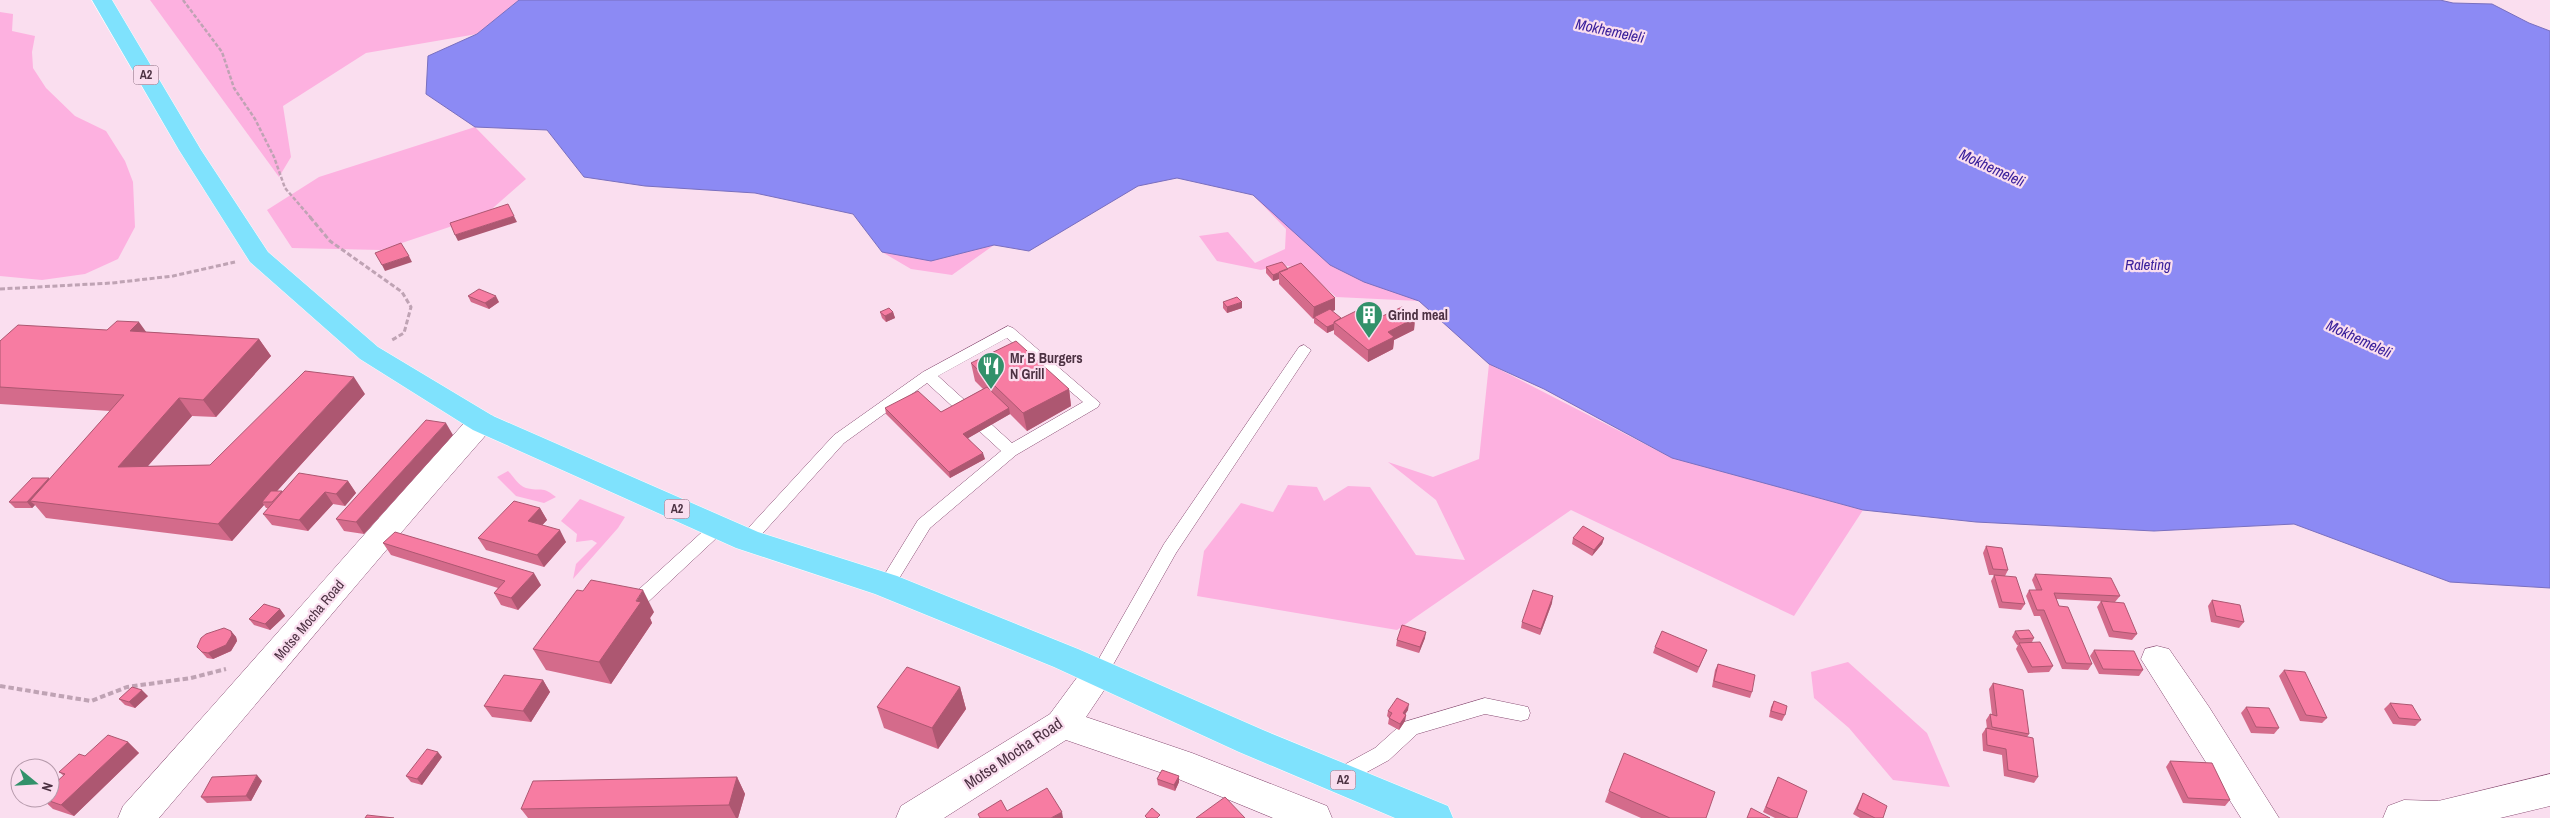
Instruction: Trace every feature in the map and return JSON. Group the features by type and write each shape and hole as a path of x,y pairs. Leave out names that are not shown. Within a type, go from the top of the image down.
{"main road":[{"name":"A2","path":"102,0 190,150 259,257 369,353 483,424 747,540 886,585 1066,658 1338,778 1435,818"}],"street":[{"name":"Motse Mocha Road","path":"136,818 286,649 383,532 475,429 483,424"},
{"path":"2157,659 2198,716 2260,818"},
{"name":"Motse Mocha Road","path":"914,818 1062,724 1099,674"},
{"path":"1062,724 1180,764 1314,818"},
{"path":"2401,818 2404,816 2438,817 2550,790"}],"lane":[{"path":"747,540 838,439 928,375 1008,332 1093,403 1012,451 924,524 886,585"},
{"path":"1099,674 1124,624 1196,507 1304,350"},
{"path":"928,375 1012,451"},
{"path":"642,597 718,527"},
{"path":"1338,778 1382,754 1411,728 1456,713 1485,706 1521,713"}],"path":[{"path":"183,0 222,52 234,88 255,119 274,158 285,188 330,241 402,292 411,308 404,332 369,353"},
{"path":"0,289 112,283 173,276 259,257"},
{"path":"0,686 91,701 126,687 191,678 234,667"}],"shaded area":[{"path":"150,0 519,0 477,34 366,53 283,106 291,157 279,177"},
{"path":"0,12 13,14 12,31 35,36 32,52 33,68 46,88 75,116 106,131 125,161 133,182 135,227 118,259 85,274 42,280 0,276"},
{"path":"1303,124 1493,366 1672,458 1863,510 1794,616 1571,510 1397,630 1197,596 1204,551 1241,503 1273,512 1288,485 1317,487 1324,501 1348,486 1370,487 1416,555 1465,560 1436,500 1388,462 1433,477 1479,459 1489,364 1419,301 1336,297 1306,270 1283,265 1261,270 1217,261 1199,236 1228,232 1255,263 1285,249 1286,229 1253,195 1201,180 1177,178 1138,186 1029,251 994,245 952,275 911,269 882,252 878,217"},
{"path":"475,127 526,179 485,215 381,250 292,248 267,210 319,177"},
{"path":"508,471 523,487 544,490 556,497 544,503 516,496 497,477"},
{"path":"580,499 625,517 618,528 573,579 576,564 597,543 592,540 576,542 577,534 561,521"},
{"path":"1848,662 1927,733 1950,787 1893,780 1849,728 1814,698 1811,672"}],"water":[{"name":"Raleting","path":"519,0 2440,0 2453,3 2492,4 2529,23 2550,31 2550,588 2450,582 2294,524 2154,531 1976,522 1863,510 1672,458 1544,389 1489,364 1419,301 1364,282 1330,265 1253,195 1177,178 1138,186 1029,251 994,245 931,261 882,252 853,214 755,193 645,186 584,177 547,130 475,127 426,94 428,56 477,34"}],"building":[{"path":"508,204 514,216 455,235 450,223"},
{"path":"401,243 409,256 382,265 375,253"},
{"path":"1282,262 1288,269 1273,275 1266,267"},
{"path":"1301,263 1335,298 1314,307 1279,272"},
{"path":"479,289 496,296 485,303 468,296"},
{"path":"1237,297 1242,302 1227,307 1223,302"},
{"path":"1402,307 1415,318 1388,332 1394,337 1368,350 1334,322 1360,309 1374,320"},
{"path":"889,308 893,312 885,316 880,312"},
{"path":"1330,309 1341,318 1327,327 1314,317"},
{"path":"117,321 139,322 130,331 259,339 203,400 179,398 118,467 210,465 305,371 354,377 218,524 30,501 124,395 0,387 0,341 18,325 107,330"},
{"path":"1016,341 1069,389 1023,413 971,363"},
{"path":"987,387 1009,408 963,434 983,453 949,472 885,408 918,391 941,412"},
{"path":"426,420 446,423 356,522 336,519"},
{"path":"299,473 348,481 336,494 325,492 299,520 263,514"},
{"path":"32,478 49,478 27,502 9,502"},
{"path":"271,491 282,491 272,502 262,502"},
{"path":"514,501 540,508 528,521 560,530 537,555 478,538"},
{"path":"1583,526 1604,538 1594,550 1573,538"},
{"path":"395,532 534,573 511,598 494,593 505,581 383,543"},
{"path":"1986,546 2002,548 2008,570 1993,569"},
{"path":"2035,574 2111,578 2120,596 2054,593 2059,606 2068,607 2092,664 2066,663 2044,610 2037,610 2029,590 2042,590"},
{"path":"1994,575 2016,577 2025,604 2002,602"},
{"path":"591,580 643,590 636,601 641,602 599,662 533,649 577,590 583,591"},
{"path":"1533,590 1553,596 1541,629 1522,622"},
{"path":"2212,600 2240,605 2244,622 2216,616"},
{"path":"2101,601 2124,603 2137,634 2113,631"},
{"path":"264,604 280,609 265,624 249,619"},
{"path":"1402,625 1426,632 1420,647 1397,640"},
{"path":"224,628 231,631 232,635 226,645 208,653 202,652 197,647 201,638 206,634"},
{"path":"2029,630 2034,638 2020,639 2015,631"},
{"path":"1662,631 1707,650 1699,667 1655,647"},
{"path":"2040,642 2053,666 2032,667 2019,643"},
{"path":"2094,650 2134,651 2143,670 2103,669"},
{"path":"1718,664 1755,675 1752,692 1714,681"},
{"path":"907,667 960,687 932,728 877,707"},
{"path":"2284,670 2305,672 2327,718 2306,715"},
{"path":"504,675 543,680 523,711 484,706"},
{"path":"1993,683 2023,690 2029,734 1992,727 1990,714 1997,716"},
{"path":"132,687 142,690 129,702 119,699"},
{"path":"1397,698 1409,704 1403,713 1406,715 1400,724 1389,718 1392,713 1388,711"},
{"path":"1774,701 1787,706 1785,715 1771,711"},
{"path":"2390,703 2412,705 2421,720 2399,718"},
{"path":"2246,707 2269,708 2279,728 2256,727"},
{"path":"1986,728 2033,738 2038,777 2008,770 2006,749 1987,745"},
{"path":"108,735 128,742 60,805 60,779 65,774 60,771 79,754 85,756"},
{"path":"427,749 438,752 417,779 406,776"},
{"path":"1624,753 1715,792 1706,818 1670,818 1609,791"},
{"path":"2170,761 2212,763 2230,800 2188,798"},
{"path":"1162,770 1179,776 1174,785 1157,779"},
{"path":"257,775 246,796 201,797 212,777"},
{"path":"737,777 729,805 521,809 533,781"},
{"path":"1778,777 1807,791 1797,818 1790,818 1766,807"},
{"path":"1047,788 1062,812 1051,818 980,818 978,814 1001,800 1007,811"},
{"path":"1863,793 1887,806 1883,818 1875,818 1857,809"},
{"path":"1225,797 1245,818 1196,818"},
{"path":"1152,808 1160,815 1157,818 1147,818 1145,816"},
{"path":"1751,808 1770,818 1747,818"},
{"path":"367,815 394,818 365,818"}],"place":[{"name":"Grind meal","path":"1369,339"},
{"name":"Mr B Burgers N Grill","path":"991,390"}],"water label":[{"name":"Mokhemeleli","path":"1610,31"},
{"name":"Mokhemeleli","path":"1992,168"},
{"name":"Mokhemeleli","path":"2359,339"}]}
